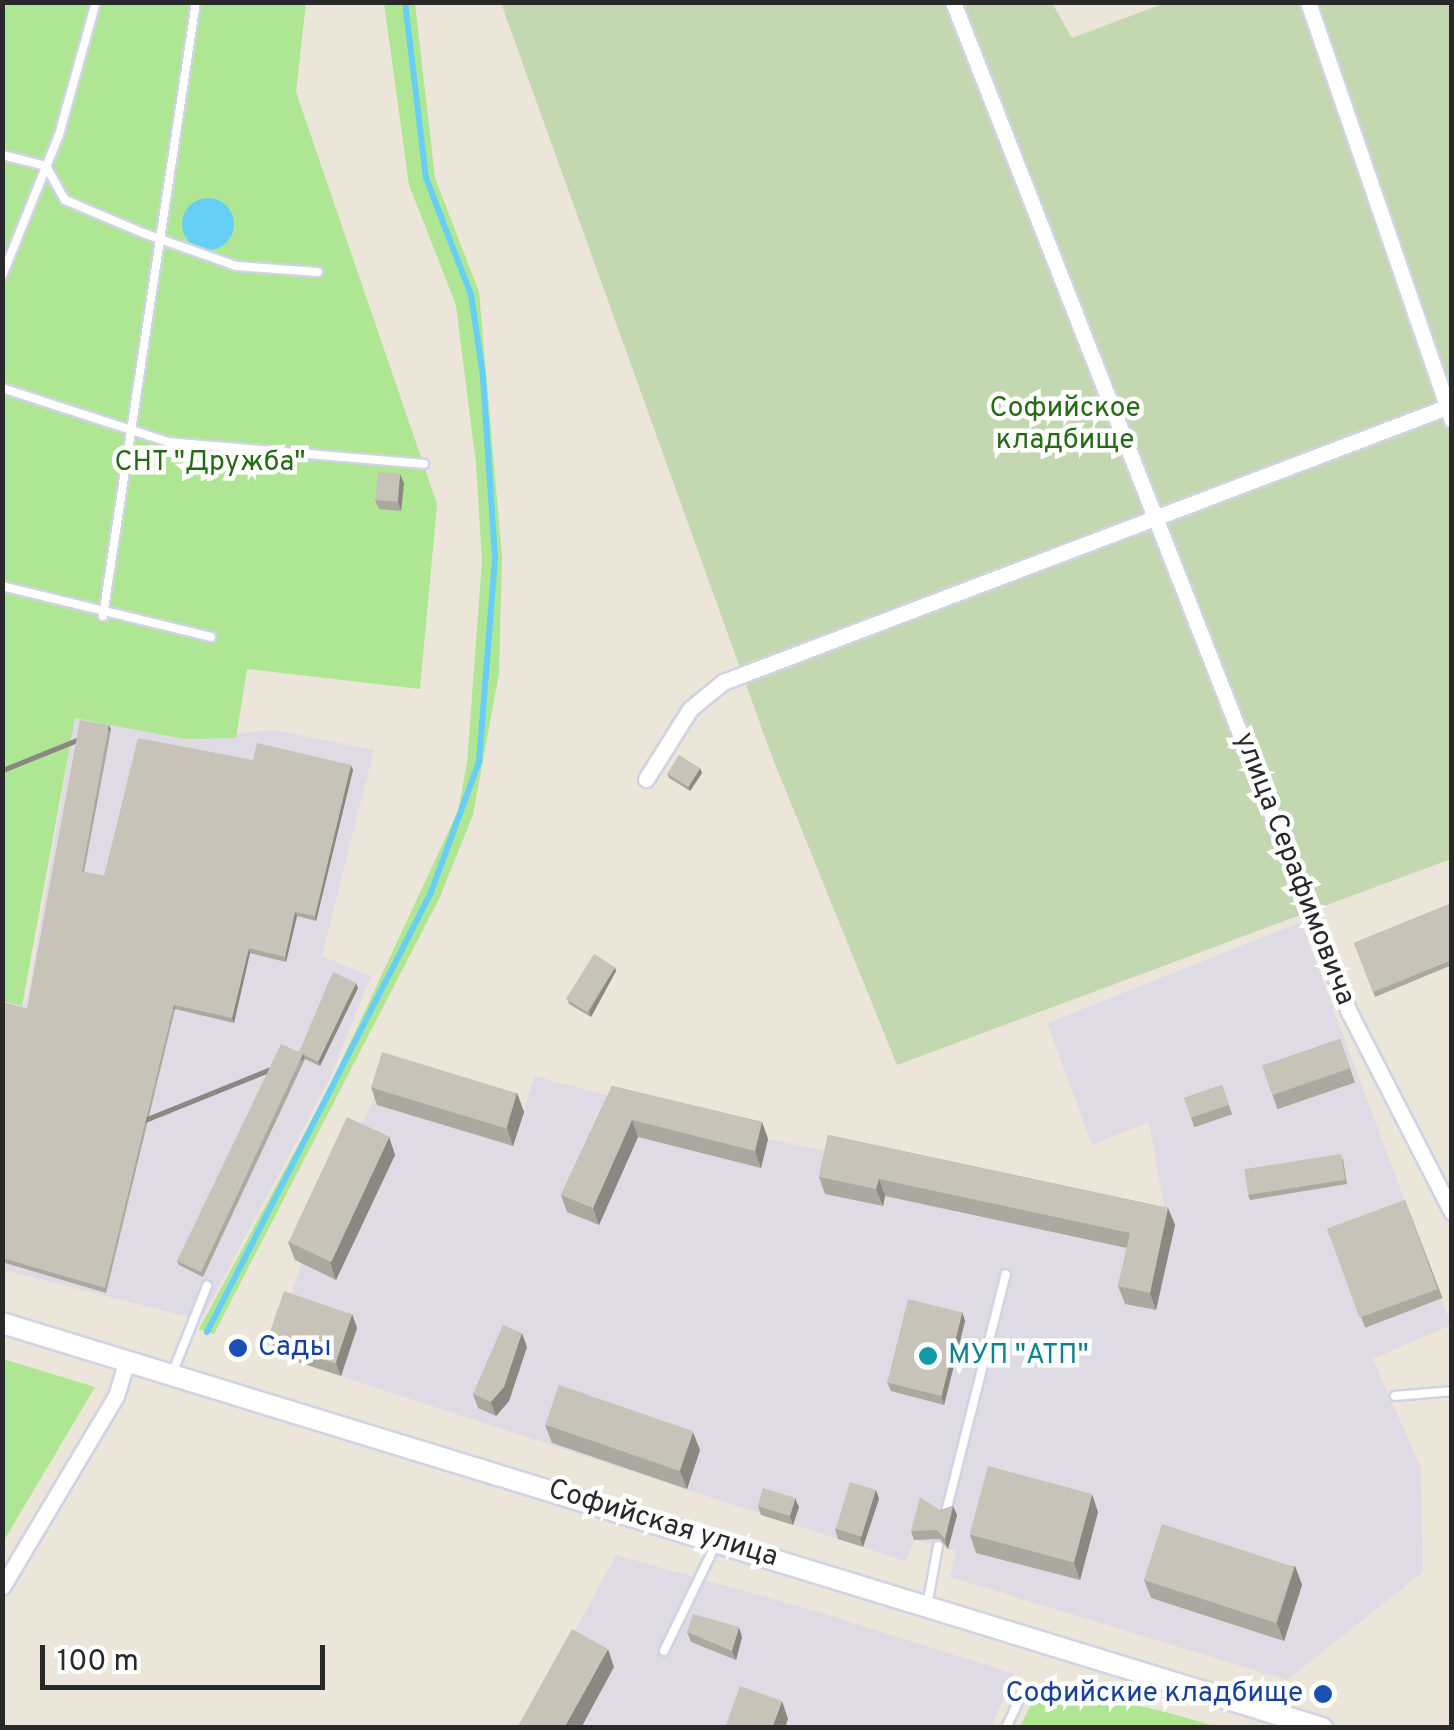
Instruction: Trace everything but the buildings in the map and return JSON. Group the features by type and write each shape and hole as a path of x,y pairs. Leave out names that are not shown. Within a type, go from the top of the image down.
{"main road":[{"name":"Софийская улица","path":"2,1323 1322,1728"}],"street":[{"name":"улица Серафимовича","path":"953,2 1349,1012 1452,1212"},
{"path":"646,778 690,709 723,682 1157,516 1450,410 1308,2"},
{"path":"2,1587 116,1396 127,1360"}],"lane":[{"path":"2,276 46,166 96,2"},
{"path":"103,616 196,2"},
{"path":"2,155 46,166 64,200 162,240 236,266 318,272"},
{"path":"2,388 132,430 286,458 424,464"},
{"path":"2,586 103,616 211,637"},
{"path":"946,1512 1006,1274"},
{"path":"172,1374 207,1286"},
{"path":"1395,1396 1452,1391"},
{"path":"664,1650 717,1541"},
{"path":"927,1606 938,1546"},
{"path":"1006,1728 1022,1694"}],"shaded area":[{"path":"75,717 184,739 274,730 374,750 322,956 371,976 330,1078 201,1320 3,1270 2,1001 22,1006 28,998"},
{"path":"1301,922 1451,1325 1373,1359 1421,1468 1423,1572 1287,1680 950,1577 956,1551 915,1540 905,1561 273,1354 301,1264 295,1260 388,1070 523,1111 535,1076 768,1139 1167,1223 1149,1122 1092,1145 1047,1023"},
{"path":"616,1555 815,1611 1015,1674 991,1727 523,1728"}],"green space":[{"name":"СНТ \"Дружба\"","path":"2,3 306,3 296,92 437,504 420,689 247,669 236,738 184,739 75,718 22,1006 2,1001"},
{"path":"384,3 415,3 435,178 479,292 502,557 499,673 473,815 439,899 214,1334 199,1329 328,1090 458,811 467,763 482,561 476,464 456,305 409,185"},
{"name":"Софийское кладбище","path":"501,3 1052,3 1072,38 1165,3 1451,3 1451,859 897,1065 771,754"},
{"path":"2,1359 95,1387 3,1542"},
{"path":"1042,1682 1173,1714 1218,1727 1020,1727"}],"water":[{"path":"208,198 226,206 234,224 226,242 208,250 190,242 182,224 190,206"}],"waterway":[{"path":"207,1332 430,895 479,762 495,558 483,376 471,295 426,178 405,2"}],"place":[{"name":"Сады","path":"238,1348"},
{"name":"МУП \"АТП\"","path":"928,1356"},
{"name":"Софийские кладбище","path":"1323,1694"}]}
